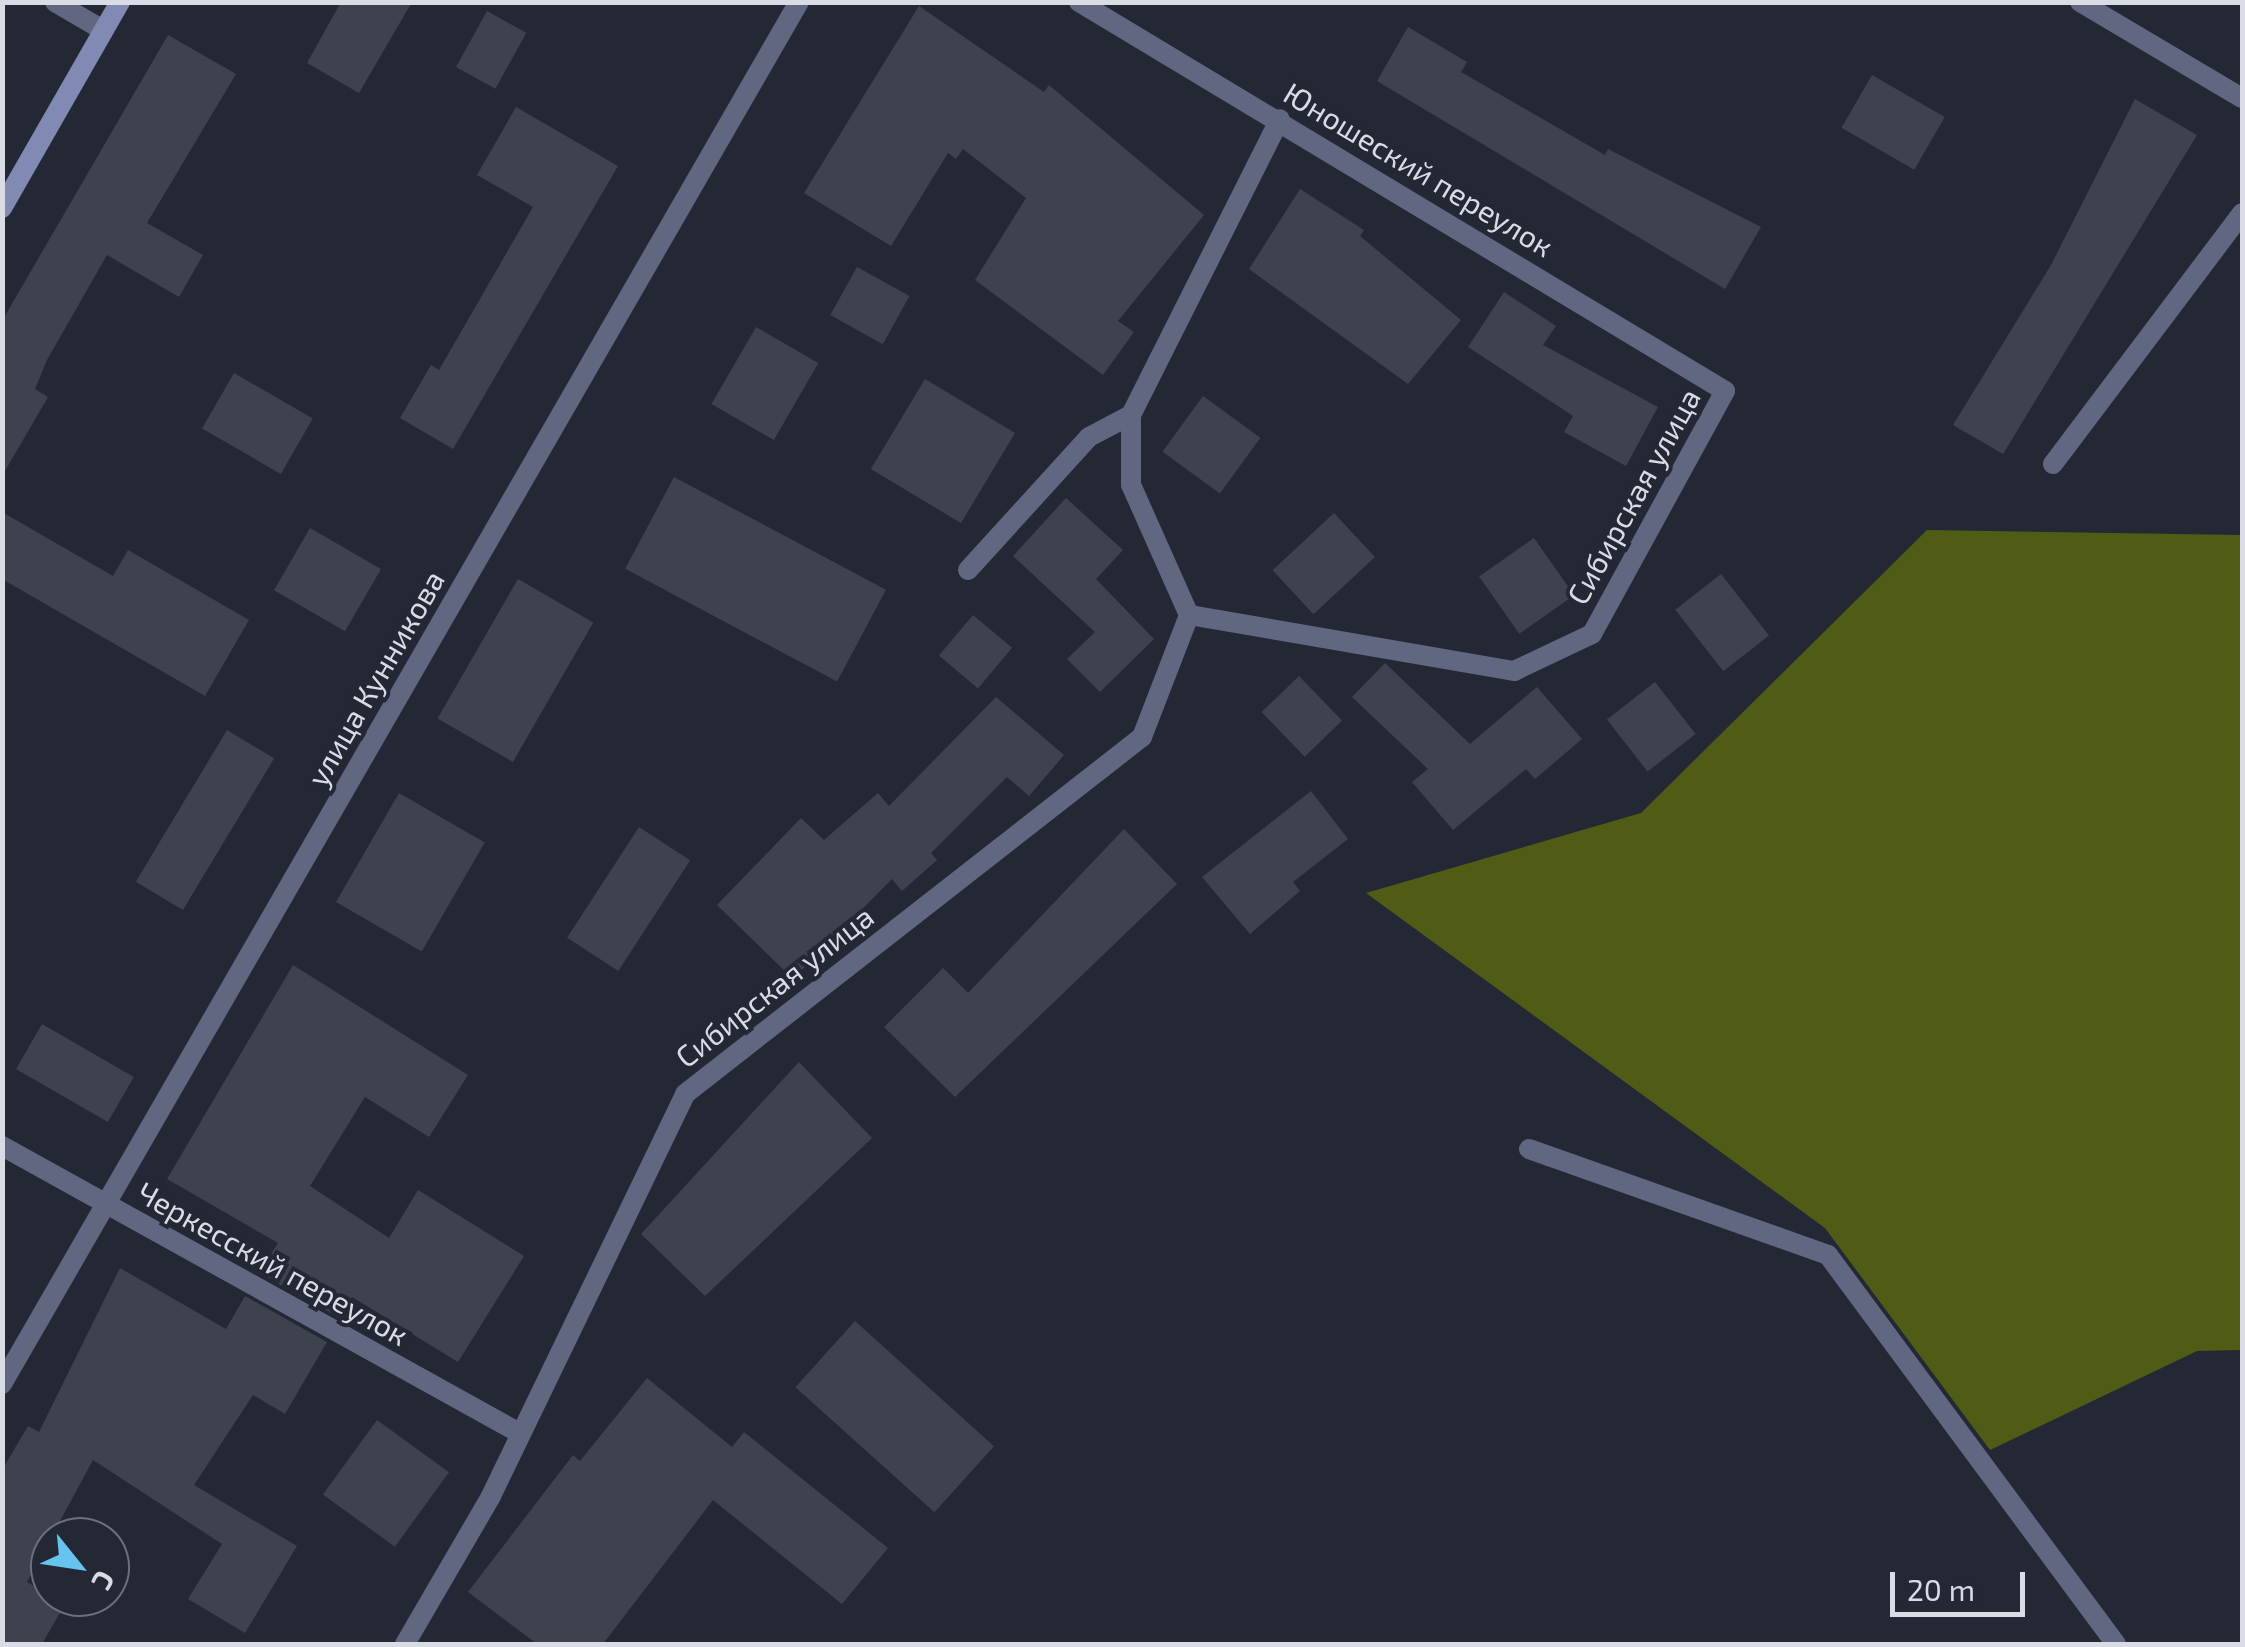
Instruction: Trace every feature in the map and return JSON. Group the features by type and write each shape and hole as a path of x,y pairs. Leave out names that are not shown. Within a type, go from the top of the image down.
{"street":[{"path":"55,2 103,30"},
{"path":"2,208 120,2"},
{"name":"улица Кунникова","path":"2,1384 798,2"},
{"name":"Юношеский переулок","path":"1079,2 1280,119 1726,391"},
{"path":"2080,2 2242,98"},
{"path":"1189,615 1131,485 1130,415 1280,119"},
{"path":"2054,464 2242,213"},
{"name":"Сибирская улица","path":"405,1644 491,1496 516,1430 684,1094 1142,737 1189,615 1514,671 1592,634 1726,391"},
{"path":"968,570 1089,437 1130,415"},
{"name":"Черкесский переулок","path":"2,1146 516,1430"},
{"path":"1530,1150 1828,1255 2116,1644"}],"green space":[{"path":"1927,530 2242,535 2242,1350 2197,1351 1990,1450 1825,1228 1366,893 1641,813"}],"building":[{"path":"341,2 412,2 359,93 307,63"},
{"path":"919,6 1044,92 1049,85 1204,215 1118,321 1134,332 1103,375 975,280 1026,198 963,149 956,159 948,153 891,246 804,193"},
{"path":"487,11 526,33 495,89 456,67"},
{"path":"1408,27 1467,62 1461,72 1605,155 1608,149 1761,227 1725,289 1377,81"},
{"path":"168,35 236,74 147,223 203,255 179,297 107,255 47,360 35,389 48,397 2,476 2,321"},
{"path":"1872,75 1945,117 1914,170 1842,128"},
{"path":"2135,99 2197,135 2003,454 1953,425 2051,265"},
{"path":"516,107 618,166 453,449 400,418 431,365 439,370 533,207 477,175"},
{"path":"1300,189 1364,230 1360,236 1461,320 1408,384 1249,269"},
{"path":"857,267 909,296 883,344 830,315"},
{"path":"1504,292 1556,326 1543,345 1658,407 1626,466 1564,432 1573,416 1468,347"},
{"path":"756,327 818,363 774,440 712,404"},
{"path":"234,373 313,418 281,474 202,428"},
{"path":"925,379 1015,433 961,523 871,469"},
{"path":"1203,396 1260,438 1220,494 1162,452"},
{"path":"674,477 886,590 837,681 625,569"},
{"path":"1066,498 1123,550 1096,579 1154,639 1100,692 1067,659 1095,632 1013,556"},
{"path":"2,512 113,576 128,550 249,620 205,696 2,579"},
{"path":"1334,513 1375,557 1313,614 1273,570"},
{"path":"310,528 381,569 345,631 274,590"},
{"path":"1534,538 1574,595 1519,634 1479,576"},
{"path":"1721,574 1769,635 1723,671 1675,610"},
{"path":"518,579 593,622 513,762 438,718"},
{"path":"973,615 1012,648 978,688 939,656"},
{"path":"1385,663 1470,744 1537,687 1582,739 1535,779 1526,769 1453,830 1412,782 1428,769 1352,697"},
{"path":"1299,676 1342,721 1305,757 1262,712"},
{"path":"1655,682 1696,734 1648,772 1607,720"},
{"path":"996,697 1064,755 1029,796 1007,777 931,853 937,860 902,891 892,879 793,979 717,905 801,818 824,840 878,793 889,806"},
{"path":"227,730 274,758 183,910 136,882"},
{"path":"1311,791 1348,839 1293,882 1300,891 1250,934 1202,877"},
{"path":"399,793 485,842 422,952 336,902"},
{"path":"639,827 690,860 618,971 567,938"},
{"path":"1124,829 1177,884 955,1097 884,1027 943,968 968,993"},
{"path":"293,965 468,1075 429,1137 365,1097 310,1186 389,1238 418,1190 524,1256 458,1362 352,1297 340,1318 259,1273 278,1243 167,1179"},
{"path":"42,1024 134,1077 108,1122 16,1069"},
{"path":"799,1062 872,1138 705,1296 641,1234"},
{"path":"120,1268 226,1329 245,1296 327,1342 285,1414 253,1395 194,1485 297,1546 245,1633 188,1599 222,1544 93,1460 62,1517 30,1517 30,1617 58,1617 42,1644 2,1644 2,1470 28,1426 39,1432"},
{"path":"855,1321 994,1446 934,1512 795,1387"},
{"path":"647,1378 732,1447 744,1432 888,1548 842,1604 713,1500 603,1644 537,1644 468,1592 573,1455 580,1461"},
{"path":"377,1420 449,1472 395,1547 323,1494"}]}
